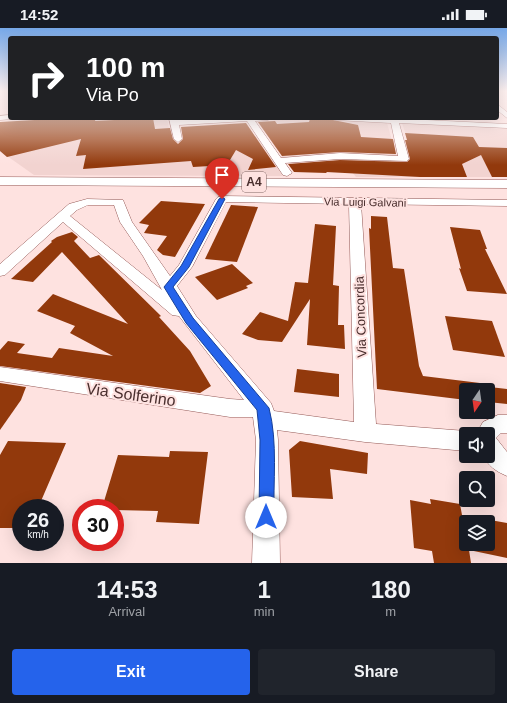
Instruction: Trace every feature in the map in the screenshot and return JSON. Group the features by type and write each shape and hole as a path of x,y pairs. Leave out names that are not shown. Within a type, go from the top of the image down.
{"highway":[{"name":"A4","path":"0,181 507,184"},
{"name":"A4","path":"0,191 507,194"}],"street":[{"path":"178,139 174,121 199,120"},
{"path":"250,120 287,173"},
{"path":"278,161 340,156 404,159 394,120 507,126"},
{"name":"Via Luigi Galvani","path":"188,260 222,199 507,203"},
{"path":"0,272 73,207 86,202 119,202 126,222 135,237 190,320 264,414 267,440 266,563"},
{"name":"Via Concordia","path":"355,202 365,433"},
{"path":"63,216 190,320"},
{"path":"155,266 169,268 178,266 188,260"},
{"path":"168,287 188,260"},
{"name":"Via Solferino","path":"0,374 230,408 365,433 459,440"},
{"path":"492,427 494,425 507,424"},
{"path":"495,455 498,459 507,465"}],"shaded area":[{"path":"63,120 167,120 171,139 257,136 283,176 34,175 0,151 0,130 60,131"},
{"path":"322,120 387,123 397,157 336,154 283,158 257,121"},
{"path":"402,123 507,129 507,177 356,177 341,158 415,162"}],"building":[{"path":"34,120 153,120 155,129 170,128 173,139 178,144 183,139 181,127 246,123 276,167 248,170 253,159 236,150 227,165 193,167 191,161 83,169 86,155 76,156 81,139 7,157 0,151 0,122"},
{"path":"310,120 333,120 358,125 361,137 393,139 396,154 340,152 282,156 258,122 275,121 277,124 309,122"},
{"path":"405,133 473,137 479,147 507,148 507,177 492,177 481,155 462,164 467,177 420,177 326,172 327,173 294,172 288,164 340,160 407,162 410,159 405,140 407,140"},
{"path":"161,201 205,204 175,257 163,255 157,250 167,236 144,233 149,225 139,223"},
{"path":"231,205 258,207 237,262 205,259"},
{"path":"371,216 387,217 393,268 404,269 419,366 423,376 480,383 459,383 459,399 377,389 369,228 371,229"},
{"path":"315,224 336,226 333,285 339,286 338,325 344,325 345,349 307,345 310,299 282,342 258,340 242,334 260,312 288,321 295,282 308,283"},
{"path":"450,227 480,230 487,249 485,249 507,294 467,291 459,268 461,269"},
{"path":"72,232 78,237 74,241 90,258 99,255 161,316 159,317 190,351 211,386 200,393 0,366 0,350 8,341 25,344 17,353 52,358 59,348 113,356 70,333 75,326 37,311 53,294 128,324 62,252 33,282 11,279 52,242 51,241 57,237"},
{"path":"232,264 253,283 246,286 248,288 217,300 195,277"},
{"path":"445,316 492,321 505,357 453,350"},
{"path":"297,369 339,374 339,397 294,392"},
{"path":"0,383 26,387 21,400 0,430"},
{"path":"495,388 507,389 507,404 495,403"},
{"path":"8,441 66,443 42,499 12,499 12,528 0,528 0,455"},
{"path":"300,441 368,453 367,474 330,469 333,499 292,497 289,450"},
{"path":"170,451 208,452 199,524 156,522 158,511 124,510 124,499 105,499 118,455 169,457"},
{"path":"430,499 459,504 462,515 459,515 459,551 469,551 471,563 434,563 432,551 414,548 410,500 431,504"},
{"path":"495,521 507,523 507,558 474,551 495,551"}],"route":[{"path":"222,199 185,267 168,287 190,320 263,408 267,440 266,517"}]}
